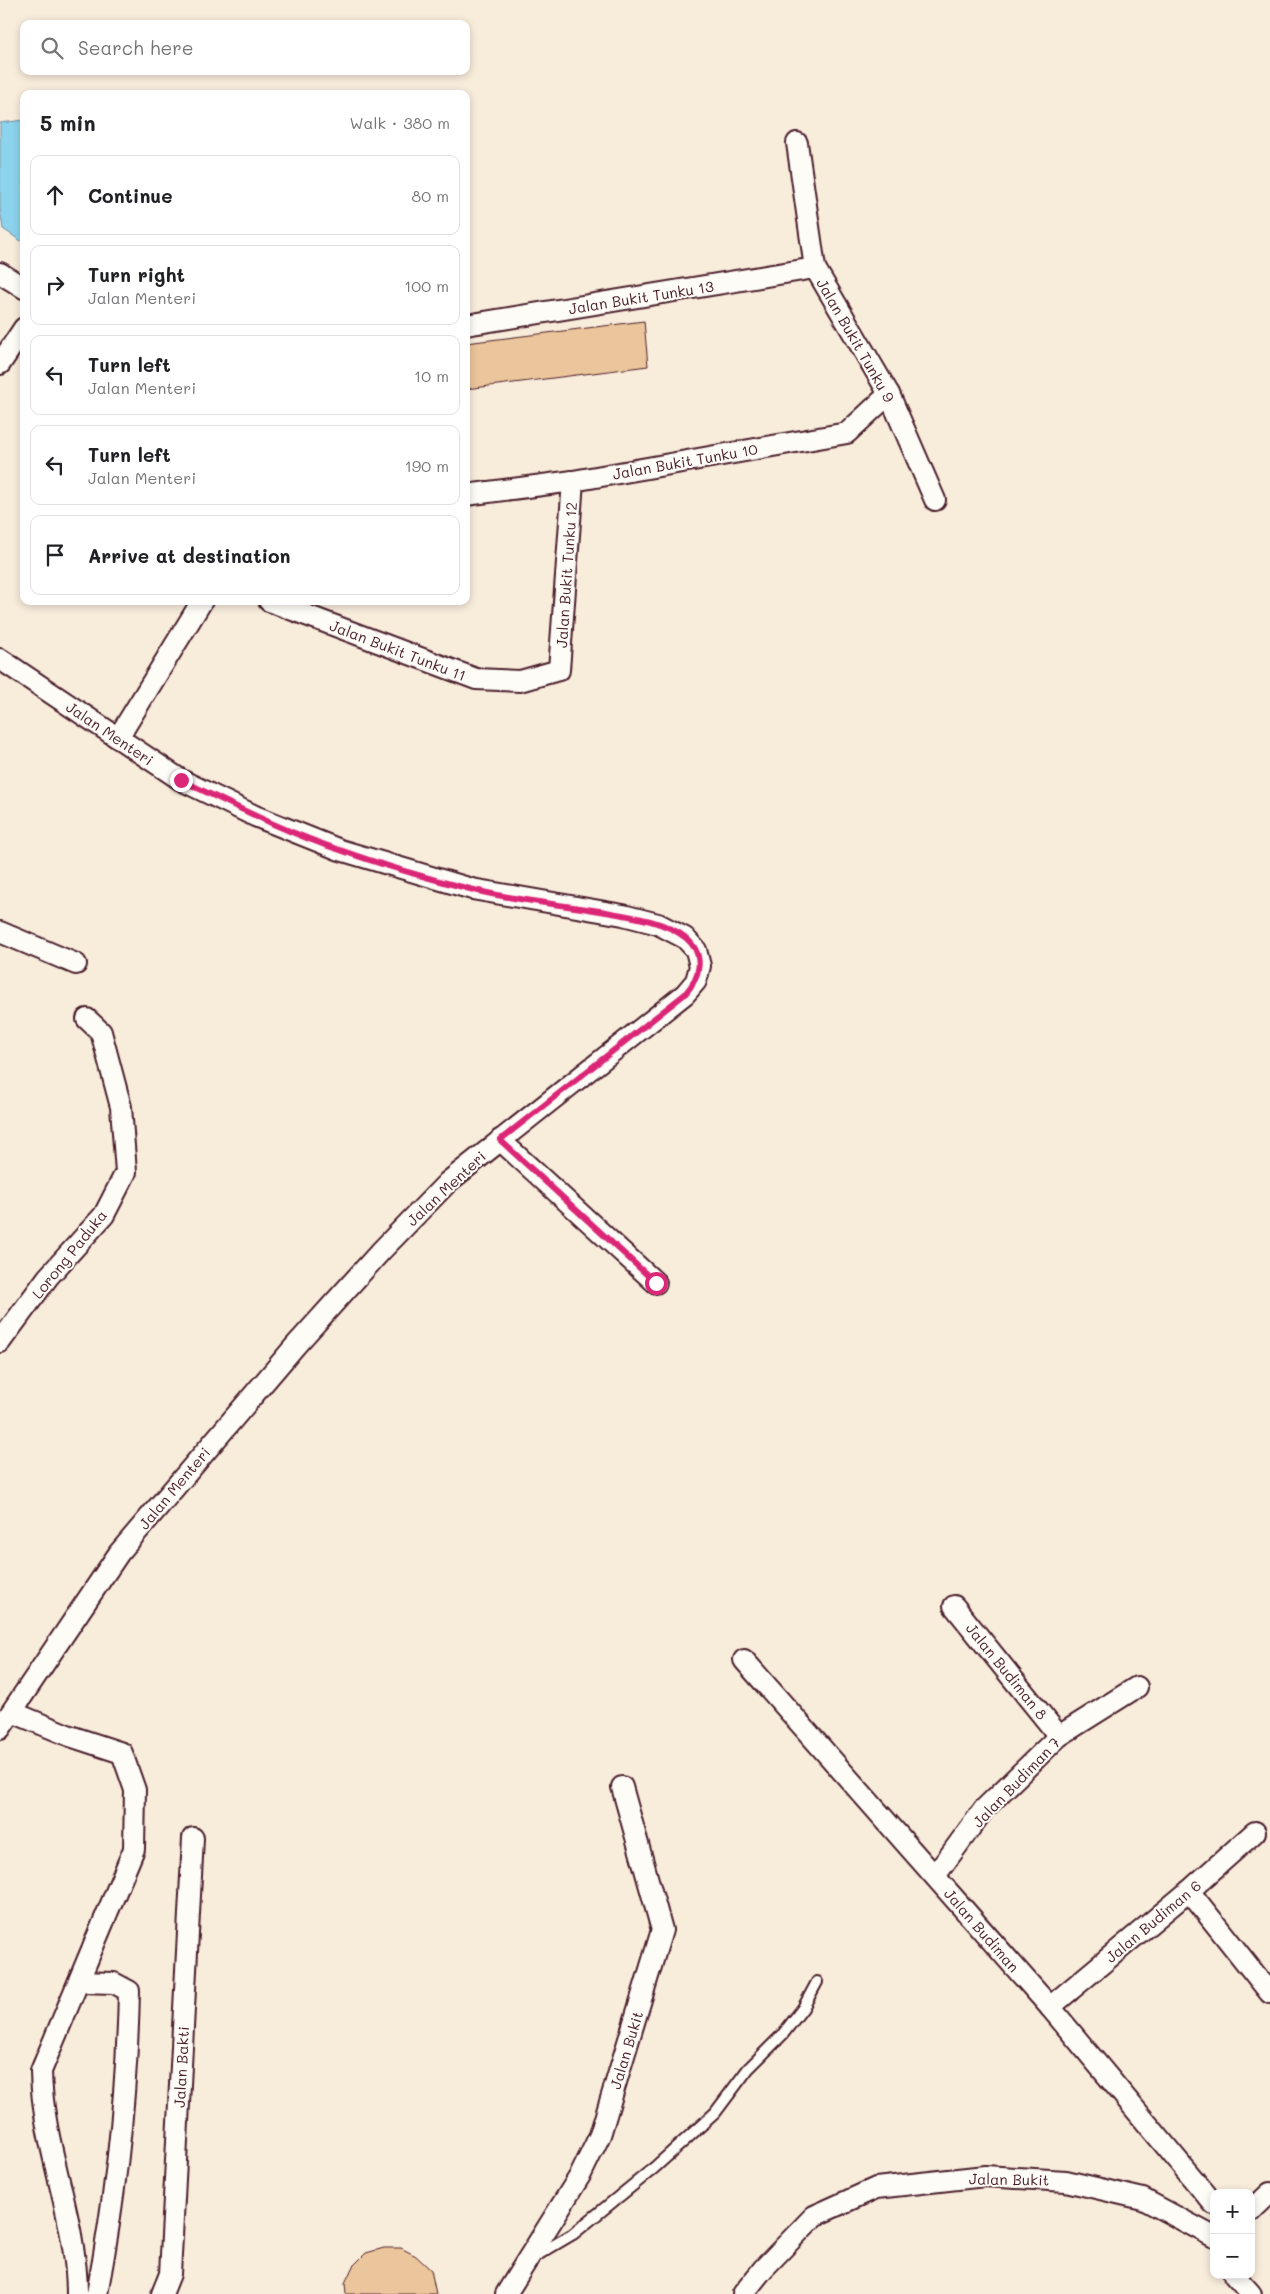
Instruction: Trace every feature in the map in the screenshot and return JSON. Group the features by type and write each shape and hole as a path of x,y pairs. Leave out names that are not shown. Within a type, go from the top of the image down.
{"street":[{"name":"Jalan Bukit Tunku 9","path":"797,143 815,268 889,394 935,500"},
{"name":"Jalan Bukit Tunku 13","path":"470,324 815,268"},
{"path":"0,273 20,286"},
{"path":"0,364 20,334"},
{"name":"Jalan Bukit Tunku 10","path":"470,494 573,480 847,433 889,394"},
{"name":"Jalan Bukit Tunku 12","path":"559,670 573,480"},
{"path":"118,738 200,605"},
{"name":"Jalan Bukit Tunku 11","path":"280,605 476,679 520,680 559,670"},
{"name":"Jalan Menteri","path":"0,659 181,780 255,816 340,850 472,889 632,917 658,924 685,938 696,950 700,966 696,981 685,994 448,1182 381,1251 290,1352 119,1553 0,1729"},
{"path":"0,932 76,964"},
{"name":"Lorong Paduka","path":"0,1342 48,1277 104,1215 126,1172 121,1107 101,1032 87,1019"},
{"path":"500,1140 656,1283"},
{"name":"Jalan Budiman 8","path":"954,1606 1059,1736"},
{"name":"Jalan Budiman","path":"744,1660 1050,2007 1210,2199"},
{"name":"Jalan Budiman 7","path":"935,1876 984,1810 1059,1736 1137,1687"},
{"path":"12,1712 70,1736 122,1753 135,1790 134,1849 41,2071 41,2092 67,2211 77,2294"},
{"name":"Jalan Bukit","path":"506,2294 581,2174 600,2135 662,1930 622,1787"},
{"name":"Jalan Budiman 6","path":"1050,2007 1189,1891 1255,1832"},
{"name":"Jalan Bakti","path":"162,2294 170,2274 193,1838"},
{"path":"1189,1891 1270,1993"},
{"path":"79,1982 114,1983 129,1991 124,2105 107,2242 97,2294"},
{"name":"Jalan Bukit","path":"743,2294 763,2269 814,2216 876,2188 984,2176 1066,2181 1143,2199 1210,2235"},
{"path":"1255,2207 1270,2193"},
{"path":"1238,2279 1251,2294"}],"lane":[{"path":"525,2263 573,2234 654,2168 715,2113 748,2069 783,2034 804,2008 817,1982"}],"water":[{"path":"20,120 20,240 3,229 0,209 0,123"}],"building":[{"path":"644,321 648,366 470,388 470,343"},
{"path":"384,2248 401,2248 416,2256 431,2270 436,2294 346,2294 345,2283 353,2266 366,2253"}],"route":[{"path":"181,780 255,816 340,850 472,889 623,915 658,924 685,938 696,950 700,966 696,981 685,994 500,1140 656,1283"}]}
